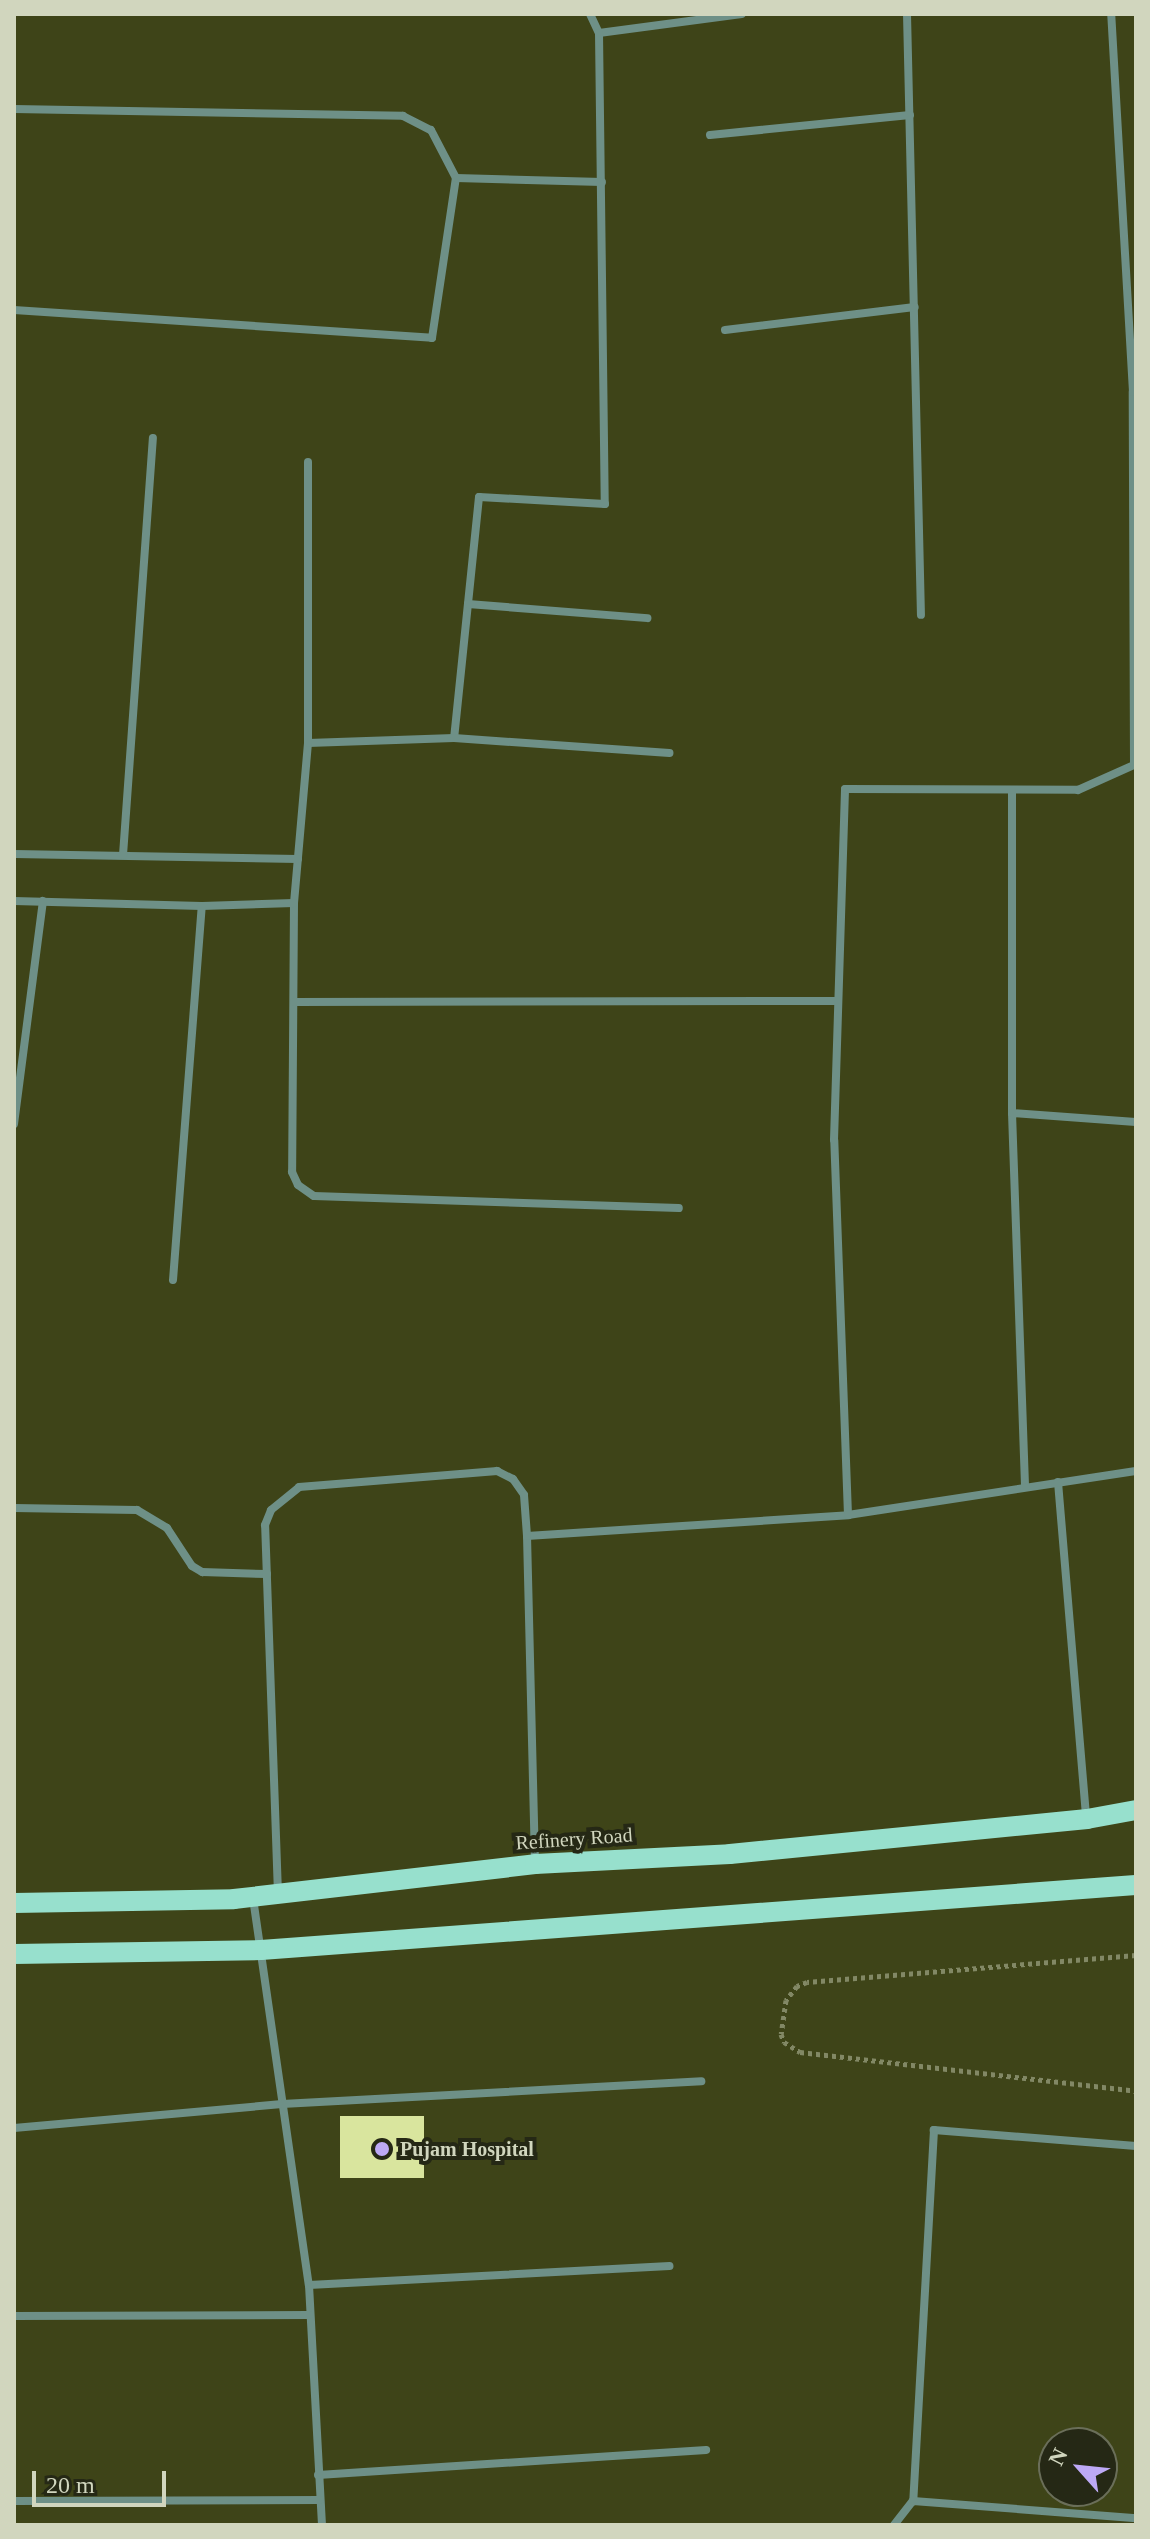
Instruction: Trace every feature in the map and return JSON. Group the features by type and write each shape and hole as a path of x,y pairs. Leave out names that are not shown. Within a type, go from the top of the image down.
{"main road":[{"name":"Refinery Road","path":"14,1903 278,1895 535,1864 730,1854 1087,1819 1136,1810"},
{"path":"14,1954 261,1950 1136,1885"}],"street":[{"path":"454,738 479,497 605,504 599,33 590,14"},
{"path":"599,33 742,14"},
{"path":"907,14 921,615"},
{"path":"848,1515 834,1140 845,789 1078,790 1135,770 1132,320 1111,14"},
{"path":"14,109 403,116 431,130 456,178 432,338 14,310"},
{"path":"710,135 910,115"},
{"path":"456,178 602,182"},
{"path":"725,330 915,307"},
{"path":"123,855 153,438"},
{"path":"308,462 308,743 294,903 292,1172 298,1185 314,1196 679,1208"},
{"path":"468,604 647,618"},
{"path":"308,743 454,738 669,753"},
{"path":"1012,790 1012,1113 1025,1487"},
{"path":"14,854 298,859"},
{"path":"14,901 202,906 294,903"},
{"path":"14,1124 43,901"},
{"path":"173,1280 202,906"},
{"path":"294,1002 838,1001"},
{"path":"1012,1113 1136,1122"},
{"path":"278,1895 265,1525 277,1504 299,1487 497,1471 513,1479 524,1495 535,1864"},
{"path":"527,1536 848,1515 1136,1471"},
{"path":"1058,1482 1087,1819"},
{"path":"14,1508 137,1510 167,1528 192,1566 202,1572 267,1574"},
{"path":"253,1897 309,2285 322,2525"},
{"path":"14,2128 282,2104 701,2081"},
{"path":"894,2525 913,2501 934,2130 1136,2146"},
{"path":"309,2285 670,2266"},
{"path":"14,2316 309,2315"},
{"path":"318,2475 706,2450"},
{"path":"14,2501 320,2500"},
{"path":"913,2501 1136,2518"}],"path":[{"path":"1136,1955 807,1982 797,1986 786,2000 781,2034 784,2042 800,2052 1136,2091"}],"building":[{"path":"340,2116 424,2116 424,2178 340,2178"}],"place":[{"name":"Pujam Hospital","path":"382,2149"}]}
